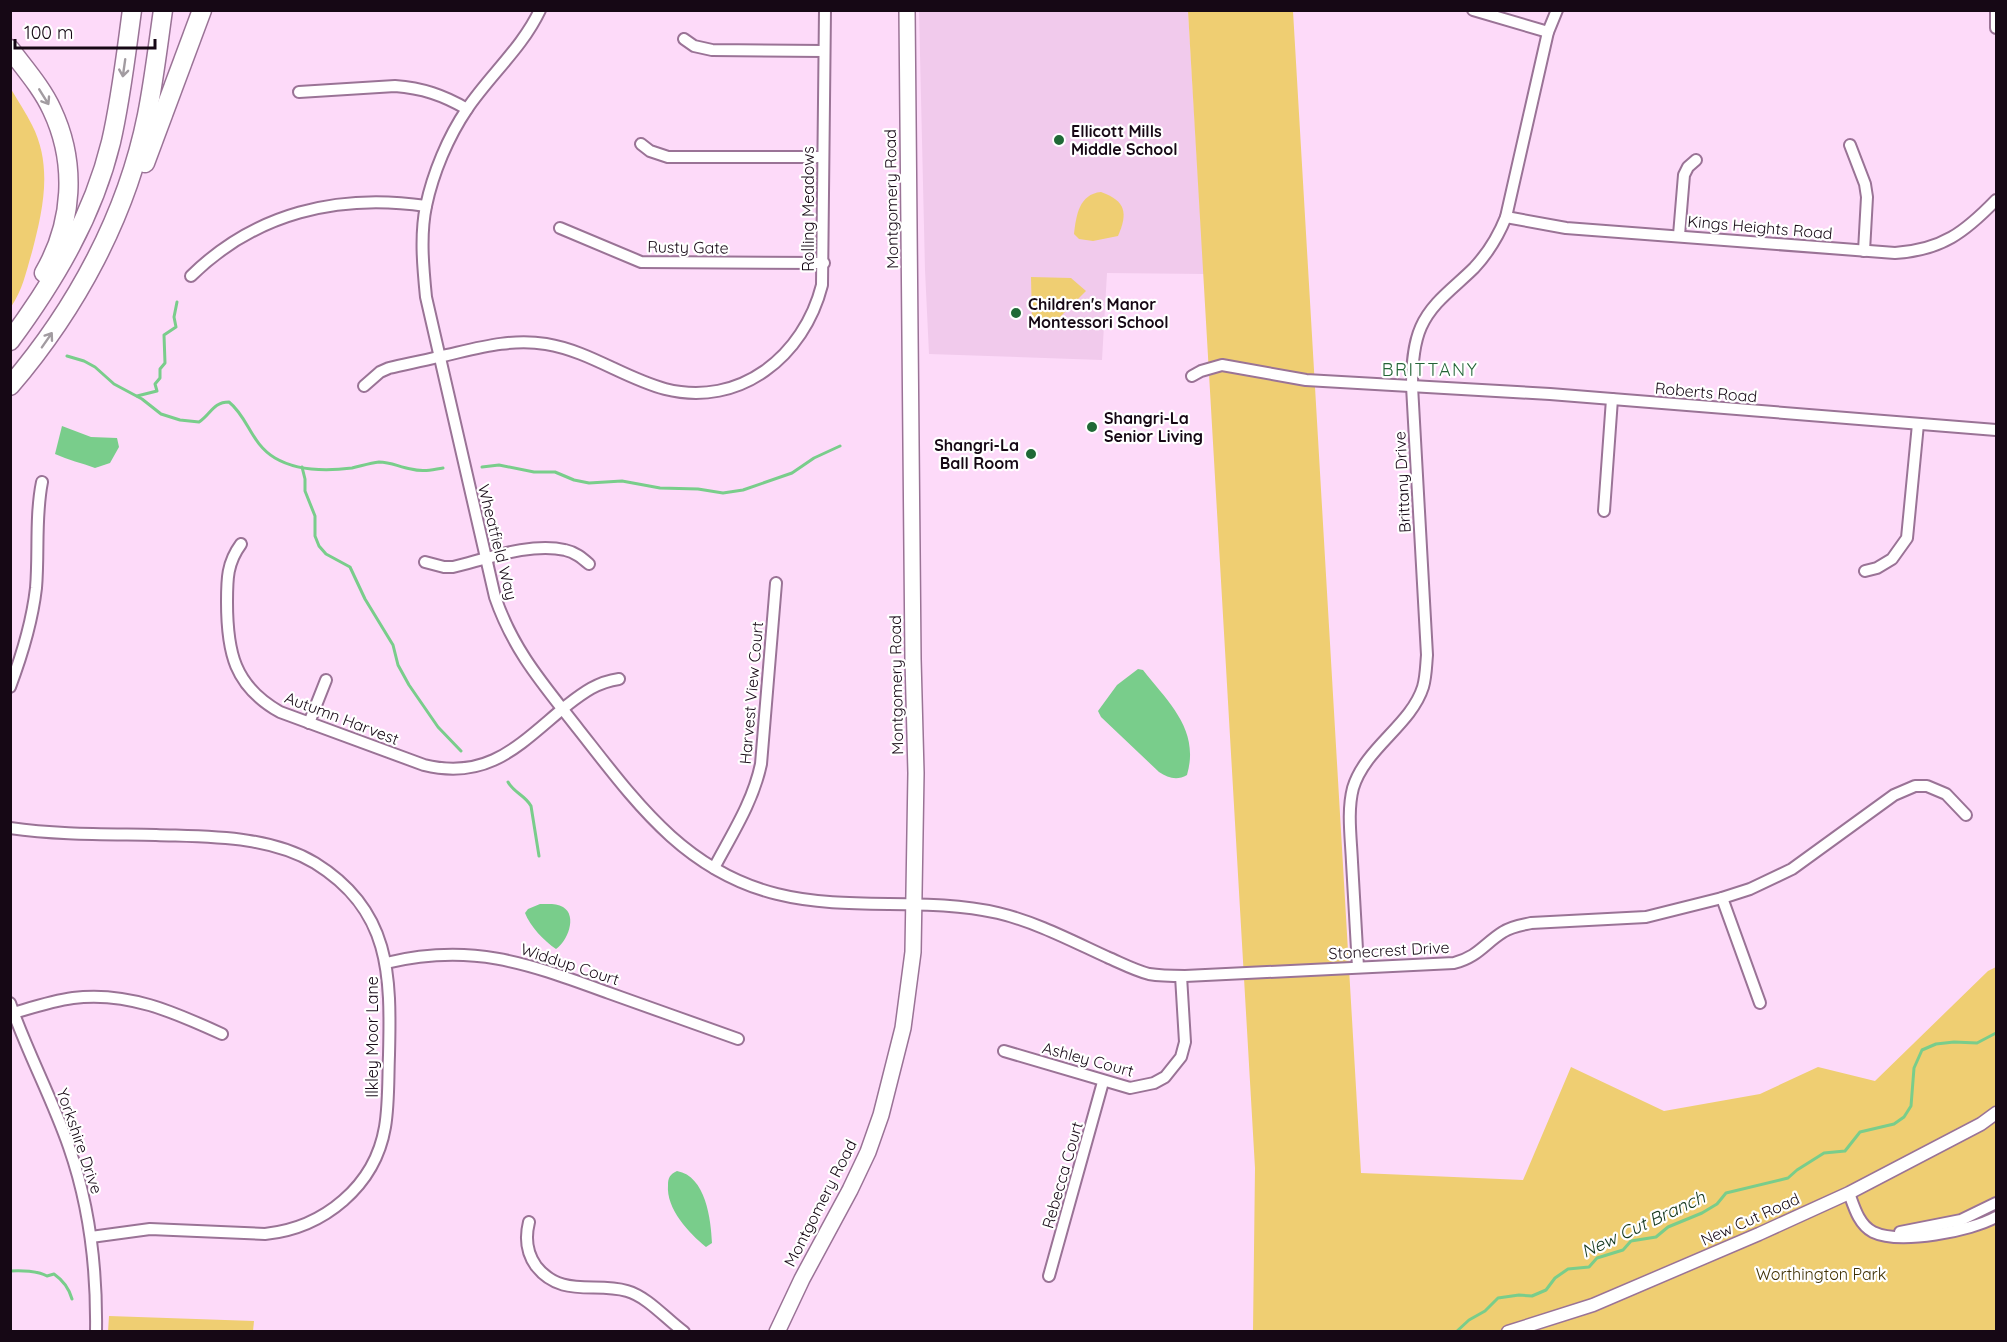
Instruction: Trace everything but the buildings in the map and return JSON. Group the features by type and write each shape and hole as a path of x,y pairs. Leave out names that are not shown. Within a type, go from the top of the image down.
{"highway":[{"path":"10,341 37,306 56,276 78,234 101,175 118,107 132,10"},
{"path":"102,247 128,185 147,117 163,10"},
{"path":"10,386 33,360 59,322 126,206 146,162 202,10"},
{"path":"10,49 51,109 67,153 69,182 67,211 59,240 46,270 10,323"}],"main road":[{"name":"Montgomery Road","path":"777,1332 868,1152 881,1115 903,1028 913,952 916,773 907,10"}],"street":[{"name":"Wheatfield Way","path":"540,10 506,62 467,109 443,154 426,206 423,267 426,297 495,597 514,642 542,684 638,804 665,832 714,868 744,883 776,894 813,901 914,905"},
{"name":"Rolling Meadows","path":"363,386 380,372 389,368 495,344 520,342 546,344 567,349 666,389 706,392 747,381 765,372 794,346 805,330 818,301 822,285 825,10"},
{"path":"1473,10 1548,32"},
{"name":"Brittany Drive","path":"1358,967 1350,824 1353,787 1376,748 1416,700 1426,673 1427,655 1412,386 1415,345 1425,320 1442,297 1486,254 1498,237 1506,218 1548,32 1557,10"},
{"path":"1996,10 1996,28"},
{"path":"684,39 694,46 712,50 824,51"},
{"path":"299,92 409,87 435,93 467,109"},
{"path":"641,144 650,151 668,157 823,157"},
{"path":"1850,145 1865,184 1868,211 1864,251"},
{"path":"1679,235 1684,175 1688,167 1696,160"},
{"name":"Kings Heights Road","path":"1506,218 1566,228 1864,251 1915,251 1932,247 1961,233 1996,200"},
{"path":"191,276 219,252 258,227 306,210 353,202 397,202 426,206"},
{"name":"Rusty Gate","path":"560,228 641,262 824,263"},
{"name":"Roberts Road","path":"1192,376 1222,365 1306,380 1612,399 1996,430"},
{"path":"1604,511 1612,399"},
{"path":"1865,572 1892,559 1907,538 1918,424"},
{"path":"10,687 28,634 36,589 38,513 42,482"},
{"name":"Autumn Harvest","path":"241,544 234,554 227,574 227,632 235,667 243,680 265,704 280,712 424,765 457,770 472,768 502,756 589,688 608,680 619,679"},
{"path":"425,562 444,567 522,550 548,548 565,549 589,564"},
{"name":"Harvest View Court","path":"714,868 752,798 761,764 776,583"},
{"path":"309,723 326,680"},
{"name":"Stonecrest Drive","path":"914,905 955,906 998,913 1048,930 1133,969 1160,975 1181,976 1454,963 1476,954 1505,930 1516,926 1531,923 1646,917 1750,889 1792,869 1904,790 1921,786 1938,789 1953,800 1966,815"},
{"name":"Ilkley Moor Lane","path":"10,828 61,833 209,837 269,845 290,852 313,862 349,890 373,924 386,963 390,1007 388,1108 385,1128 373,1165 346,1198 313,1221 284,1232 266,1234 150,1229 91,1237"},
{"path":"1722,898 1760,1003"},
{"name":"Widdup Court","path":"386,963 415,956 495,957 540,968 738,1039"},
{"name":"Ashley Court","path":"1004,1051 1103,1082 1130,1088 1142,1087 1165,1077 1181,1057 1185,1042 1181,976"},
{"path":"12,1010 72,998 112,997 153,1005 222,1034"},
{"name":"Yorkshire Drive","path":"12,1010 69,1145 85,1203 95,1273 96,1332"},
{"name":"Rebecca Court","path":"1049,1276 1103,1082"},
{"name":"New Cut Road","path":"1508,1332 1566,1315 1602,1301 1849,1193 1981,1124 1996,1113"},
{"path":"1849,1193 1853,1206 1864,1225 1872,1232 1908,1237 1945,1233 1966,1230 1996,1217"},
{"path":"1887,1234 1961,1220 1996,1203"},
{"path":"529,1222 526,1241 528,1251 540,1270 549,1278 559,1284 576,1287 628,1291 639,1296 684,1332"}],"shaded area":[{"name":"Ellicott Mills Middle School","path":"919,11 1188,11 1204,274 1107,273 1102,360 929,354"},
{"path":"62,426 91,437 117,438 119,447 110,463 95,468 65,458 55,454"},
{"path":"1138,669 1143,670 1163,694 1186,731 1190,759 1187,775 1183,777 1173,778 1159,772 1101,717 1098,711 1117,685"},
{"path":"540,904 561,906 570,916 567,935 556,949 538,933 525,913 528,909"},
{"path":"677,1171 695,1181 705,1200 712,1243 706,1247 686,1228 671,1203 668,1194 668,1180"}],"green space":[{"name":"Worthington Park","path":"1188,11 1293,11 1361,1173 1523,1180 1571,1067 1664,1111 1760,1094 1818,1067 1875,1081 1988,971 1996,967 1996,1331 1253,1331 1255,1168"},
{"path":"11,89 30,120 38,141 42,156 44,188 36,236 24,280 11,307"},
{"path":"1101,192 1116,199 1123,209 1123,221 1118,236 1093,241 1079,239 1074,234 1080,207 1088,197"},
{"path":"1031,277 1071,278 1086,291 1052,325 1032,323"},
{"path":"109,1316 254,1321 253,1331 108,1332"}],"waterway":[{"path":"137,396 157,391 155,384 160,378 160,369 165,363 164,335 176,327 174,317 177,302"},
{"path":"67,356 95,367 114,384 142,399 161,414 180,420 199,422 216,406 229,402 267,452 275,458 303,468 333,470 379,462 419,470 443,468"},
{"path":"482,467 499,465 534,472 555,472 589,483 622,481 660,488 698,489 723,493 743,490 792,473 814,458 840,446"},
{"path":"302,467 305,491 315,516 315,536 319,546 326,554 350,567 365,599 393,645 398,665 409,685 438,727 461,751"},
{"path":"508,782 531,806 539,856"},
{"name":"New Cut Branch","path":"1456,1332 1469,1320 1485,1311 1498,1298 1532,1296 1546,1290 1555,1278 1568,1269 1589,1267 1597,1258 1623,1250 1631,1241 1656,1237 1668,1227 1717,1204 1726,1193 1788,1178 1824,1153 1845,1151 1860,1132 1894,1124 1904,1117 1911,1106 1914,1068 1922,1050 1936,1044 1977,1043 1996,1033"},
{"path":"10,1271 29,1271 47,1276 54,1274 66,1285 72,1299"}],"place":[{"name":"Ellicott Mills Middle School","path":"1059,140"},
{"name":"Children's Manor Montessori School","path":"1016,313"},
{"name":"Shangri-La Senior Living","path":"1092,427"},
{"name":"Shangri-La Ball Room","path":"1031,454"}],"district":[{"name":"BRITTANY","path":"1430,369"}]}
